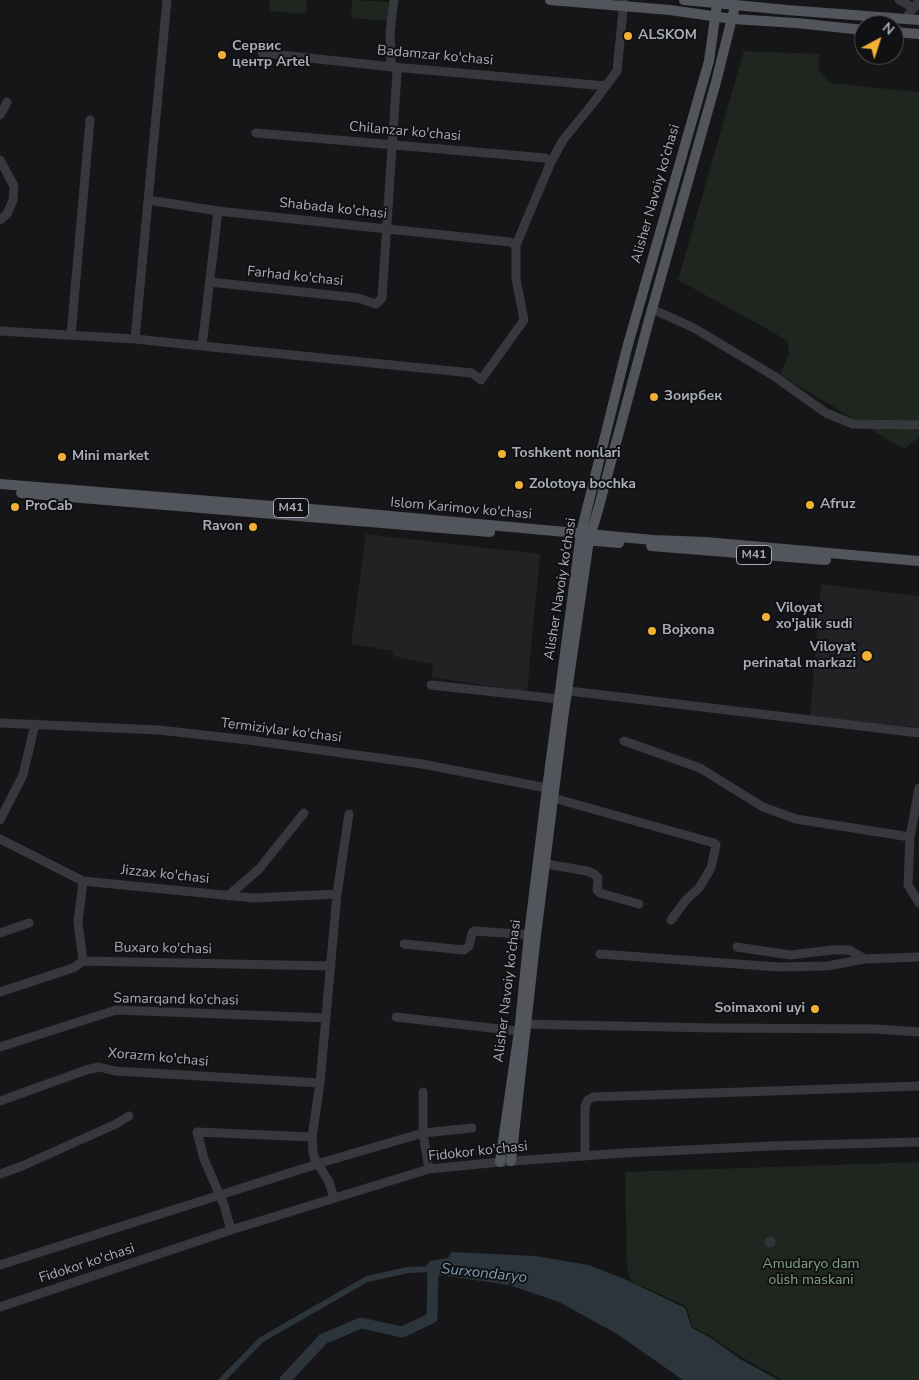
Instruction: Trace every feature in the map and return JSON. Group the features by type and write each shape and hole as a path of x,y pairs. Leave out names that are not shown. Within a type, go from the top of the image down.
{"main road":[{"path":"550,0 624,3 715,17 854,29"},
{"path":"684,0 735,6 914,20"},
{"name":"Alisher Navoiy ko’chasi","path":"505,1162 563,693 585,537 627,348 711,52 716,4"},
{"name":"Alisher Navoiy ko’chasi","path":"585,537 598,510 735,6"},
{"path":"904,33 919,34"},
{"path":"683,150 696,153"},
{"path":"642,295 655,298"},
{"name":"Islom Karimov ko'chasi","path":"0,484 347,512 585,537 919,568"},
{"name":"Islom Karimov ko'chasi","path":"0,491 585,537 706,542 919,561"},
{"name":"Alisher Navoiy ko’chasi","path":"533,934 546,864 551,793"}],"street":[{"path":"135,339 166,0"},
{"path":"387,229 396,73 391,62 390,32 394,0"},
{"path":"899,0 916,5 908,15 914,20"},
{"path":"0,331 135,339 472,373 481,380 524,320 516,279 516,245 551,162 563,140 617,71 624,3"},
{"name":"Badamzar ko'chasi","path":"262,53 606,86"},
{"path":"0,115 7,102"},
{"path":"71,335 90,120"},
{"name":"Chilanzar ko'chasi","path":"256,133 545,158 551,162"},
{"path":"0,160 14,186 13,200 7,214 0,220"},
{"name":"Shabada ko'chasi","path":"148,200 218,211 510,242 516,245"},
{"path":"202,346 218,211"},
{"name":"Farhad ko'chasi","path":"210,282 358,298 376,304 382,298 387,229"},
{"path":"652,309 694,328 774,376 826,412 854,424 919,425"},
{"path":"431,685 563,693 919,733"},
{"name":"Termiziylar ko'chasi","path":"0,723 159,730 422,764 551,793 714,843 716,845 711,868 699,888 686,900 671,920"},
{"path":"0,820 23,775 35,724"},
{"path":"624,741 700,768 763,807 796,819 910,837"},
{"path":"919,788 910,837 908,878 908,885 919,903"},
{"path":"228,896 259,869 304,813"},
{"path":"334,1198 329,1182 315,1159 312,1137 320,1083 338,894 349,814"},
{"name":"Jizzax ko'chasi","path":"0,839 83,881 254,898 338,894"},
{"path":"546,864 587,871 594,874 598,878 597,890 600,893 639,904"},
{"path":"908,878 919,879"},
{"path":"83,881 78,922 83,961"},
{"path":"0,933 29,923"},
{"path":"404,944 464,950 468,946 474,931 533,934"},
{"path":"737,947 790,955 849,950 864,959"},
{"path":"600,954 778,967 826,966 864,959 919,957"},
{"name":"Buxaro ko'chasi","path":"0,992 73,968 83,961 331,966"},
{"name":"Samarqand ko'chasi","path":"0,1047 116,1010 326,1018"},
{"path":"396,1017 523,1028 875,1029 919,1032"},
{"name":"Xorazm ko'chasi","path":"0,1101 99,1067 115,1071 320,1083"},
{"path":"584,1156 585,1106 588,1100 593,1098 919,1086"},
{"path":"423,1092 423,1134 429,1169"},
{"path":"0,1174 22,1166 130,1116"},
{"path":"0,1265 318,1163 423,1134 472,1128"},
{"path":"232,1230 224,1205 204,1159 197,1132 312,1137"},
{"name":"Fidokor ko'chasi","path":"0,1307 232,1230 429,1169 584,1156 771,1146 919,1142"}],"shaded area":[{"path":"366,534 540,554 527,692 431,677 433,664 393,656 394,651 351,644"},
{"name":"Viloyat perinatal markazi","path":"821,584 919,596 919,728 810,716"}],"green space":[{"path":"270,0 307,0 306,14 269,11"},
{"path":"352,0 389,2 388,21 351,18"},
{"path":"744,51 819,54 819,71 830,83 919,92 919,437 904,449 780,375 789,353 788,342 678,280"},
{"name":"Amudaryo dam olish maskani","path":"919,1162 919,1380 782,1380 693,1327 686,1306 631,1281 627,1267 625,1172"}],"water":[{"path":"770,1236 776,1242 770,1248 764,1242"},
{"path":"451,1252 536,1256 588,1265 627,1280 685,1308 692,1328 711,1338 740,1359 778,1380 683,1380 617,1334 559,1302 509,1285 427,1273 427,1265 430,1261 448,1258"}],"waterway":[{"path":"222,1380 261,1340 367,1279 408,1270 433,1269"},
{"name":"Surxondaryo","path":"285,1380 323,1339 361,1323 402,1332 432,1318 433,1269 442,1270"}],"place":[{"name":"ALSKOM","path":"628,36"},
{"name":"Сервис центр Artel","path":"222,55"},
{"name":"Зоирбек","path":"654,397"},
{"name":"Toshkent nonlari","path":"502,454"},
{"name":"Mini market","path":"62,457"},
{"name":"Zolotoya bochka","path":"519,485"},
{"name":"Afruz","path":"810,505"},
{"name":"ProCab","path":"15,507"},
{"name":"Ravon","path":"253,527"},
{"name":"Viloyat xo'jalik sudi","path":"766,617"},
{"name":"Bojxona","path":"652,631"},
{"name":"Viloyat perinatal markazi","path":"867,656"},
{"name":"Soimaxoni uyi","path":"815,1009"}]}
